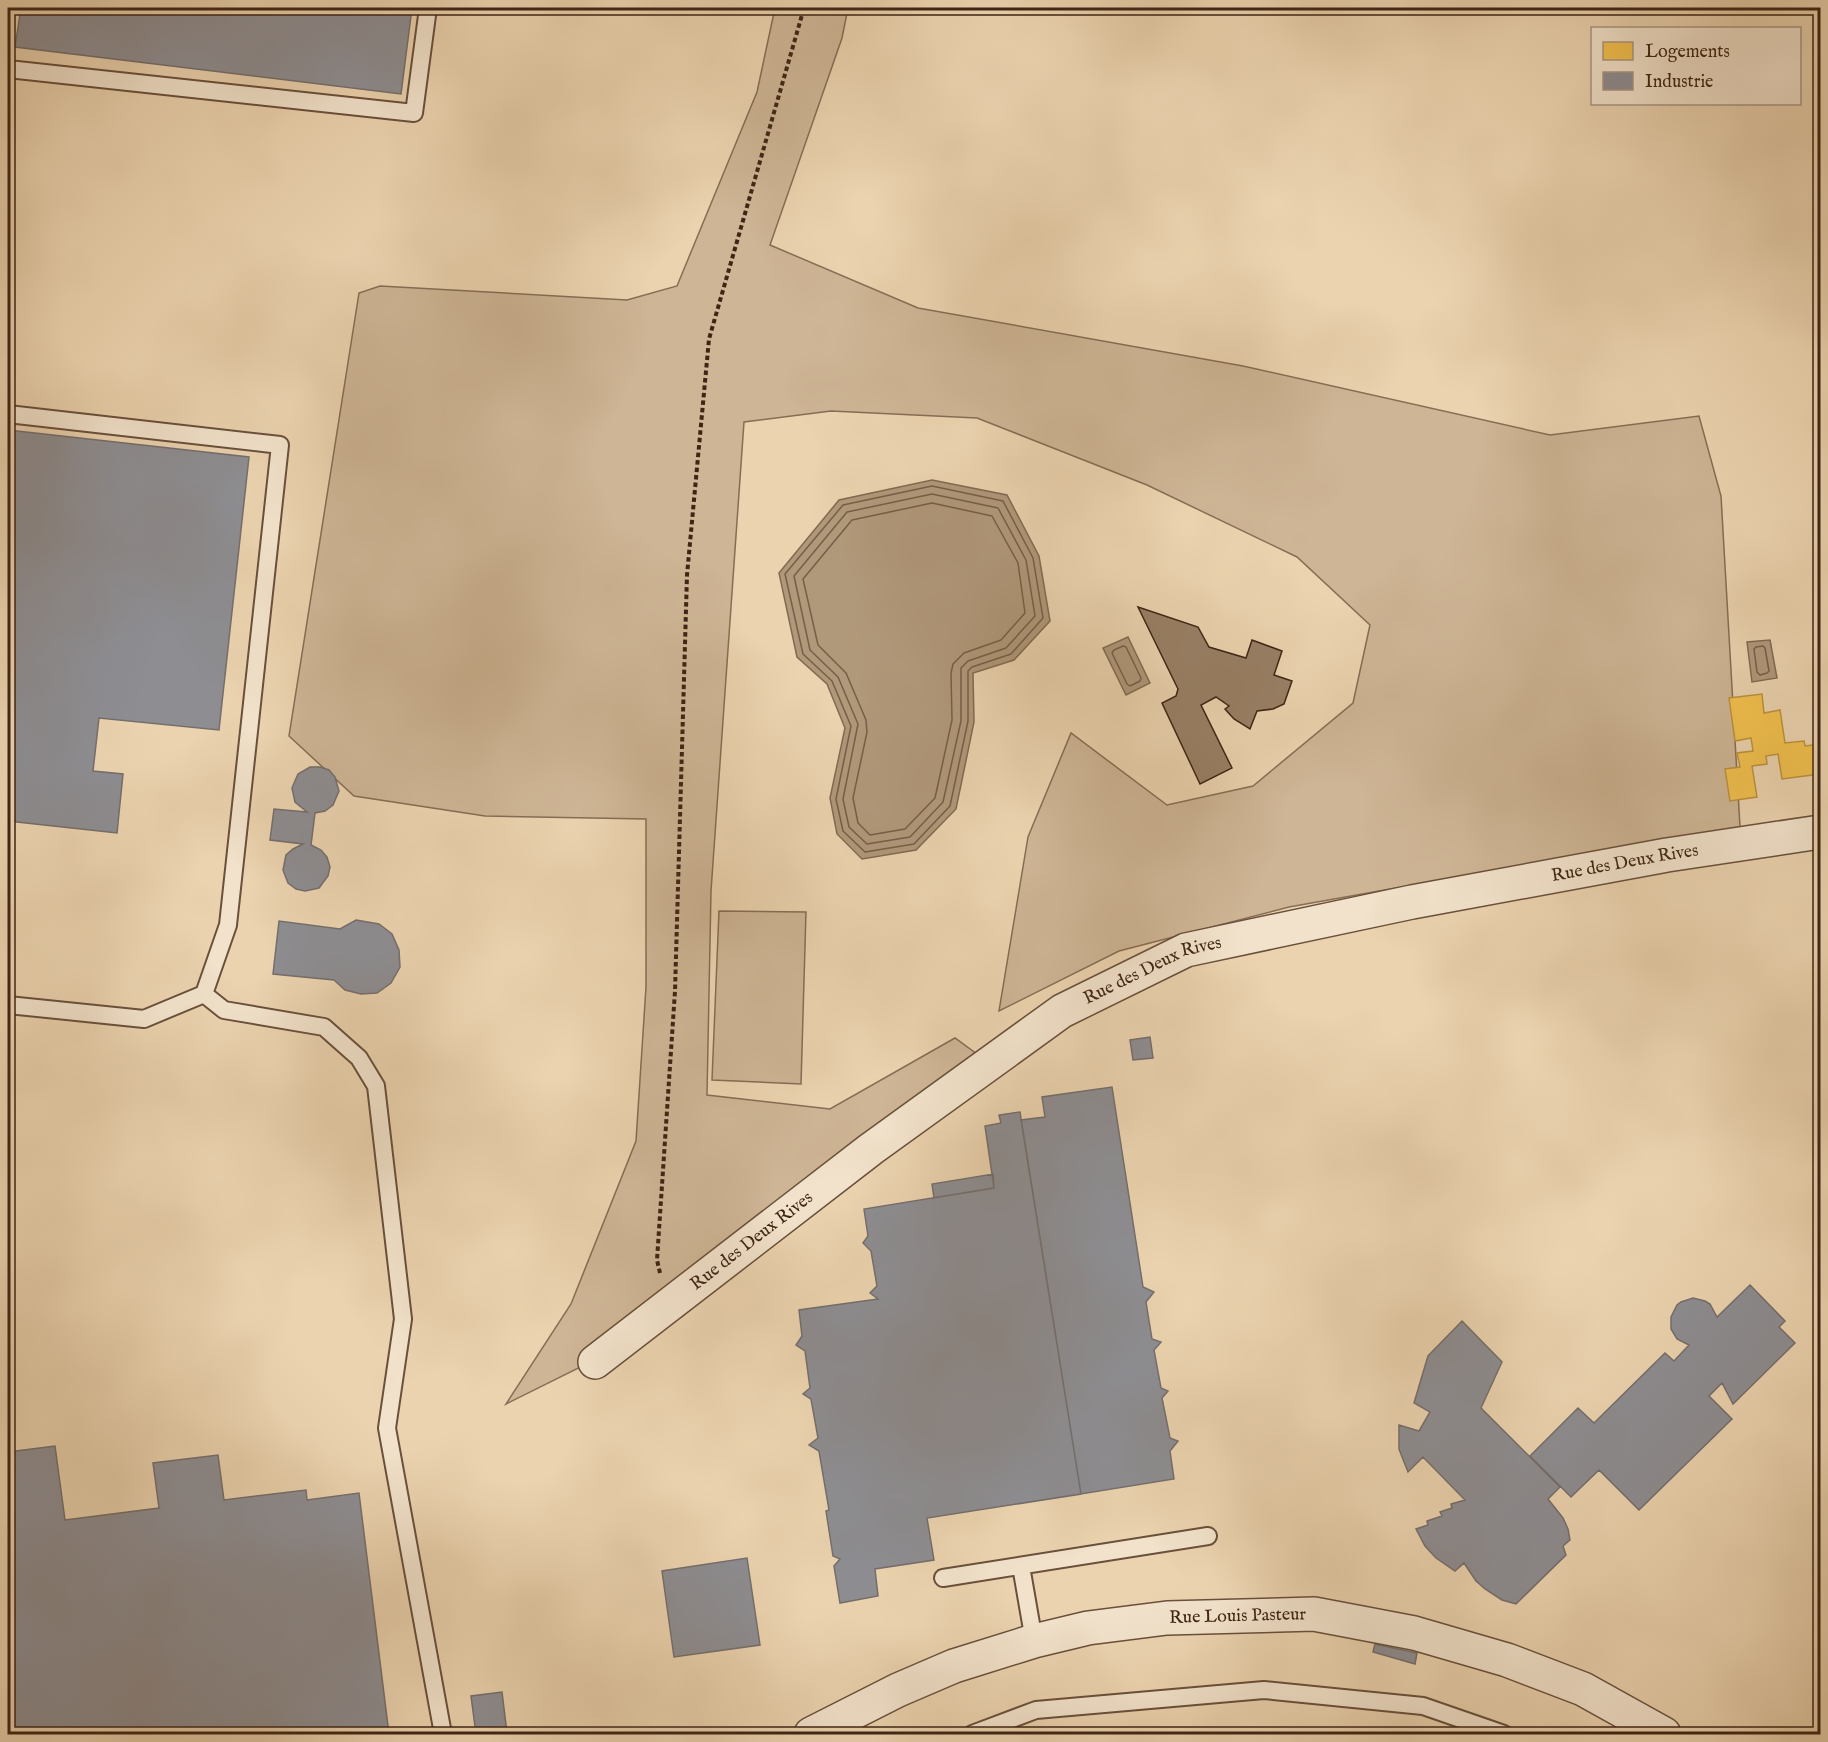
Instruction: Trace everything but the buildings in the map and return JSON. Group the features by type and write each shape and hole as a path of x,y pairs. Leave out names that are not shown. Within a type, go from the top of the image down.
{"street":[{"name":"Rue des Deux Rives","path":"595,1362 871,1149 1062,1011 1186,950 1413,902 1667,855 1821,832"},
{"name":"Rue Louis Pasteur","path":"811,1734 898,1690 954,1666 1034,1641 1088,1628 1167,1618 1314,1614 1414,1633 1507,1660 1583,1689 1664,1734"}],"lane":[{"path":"8,69 414,114 428,8"},
{"path":"8,414 280,445 228,925 204,994 144,1018 8,1005"},
{"path":"204,994 224,1010 324,1027 358,1058 376,1086 403,1319 387,1428 443,1734"},
{"path":"943,1578 1208,1536"},
{"path":"1021,1566 1034,1641"},
{"path":"972,1734 1036,1710 1264,1690 1423,1706 1504,1734"}],"path":[{"path":"668,1306 657,1260 675,991 687,574 709,339 804,8"}],"shaded area":[{"path":"775,8 848,8 842,38 770,245 918,308 1243,366 1550,435 1699,416 1721,496 1740,827 1289,907 1119,951 999,1011 1028,837 1071,733 1167,805 1253,786 1353,703 1370,625 1297,557 1147,485 977,418 831,411 744,422 711,891 707,1095 830,1109 955,1038 1000,1071 681,1317 506,1404 571,1304 636,1141 646,987 646,819 485,816 354,796 289,736 359,293 380,286 627,300 677,286 757,92"},
{"path":"719,911 806,912 801,1084 712,1080"}],"water":[{"path":"932,480 1007,495 1039,556 1050,621 1014,660 973,673 974,722 956,809 916,850 862,859 837,834 830,798 845,728 827,684 797,657 779,573 839,500"},
{"path":"1128,637 1150,683 1126,695 1103,648"},
{"path":"1770,640 1777,678 1752,682 1747,642"}]}
